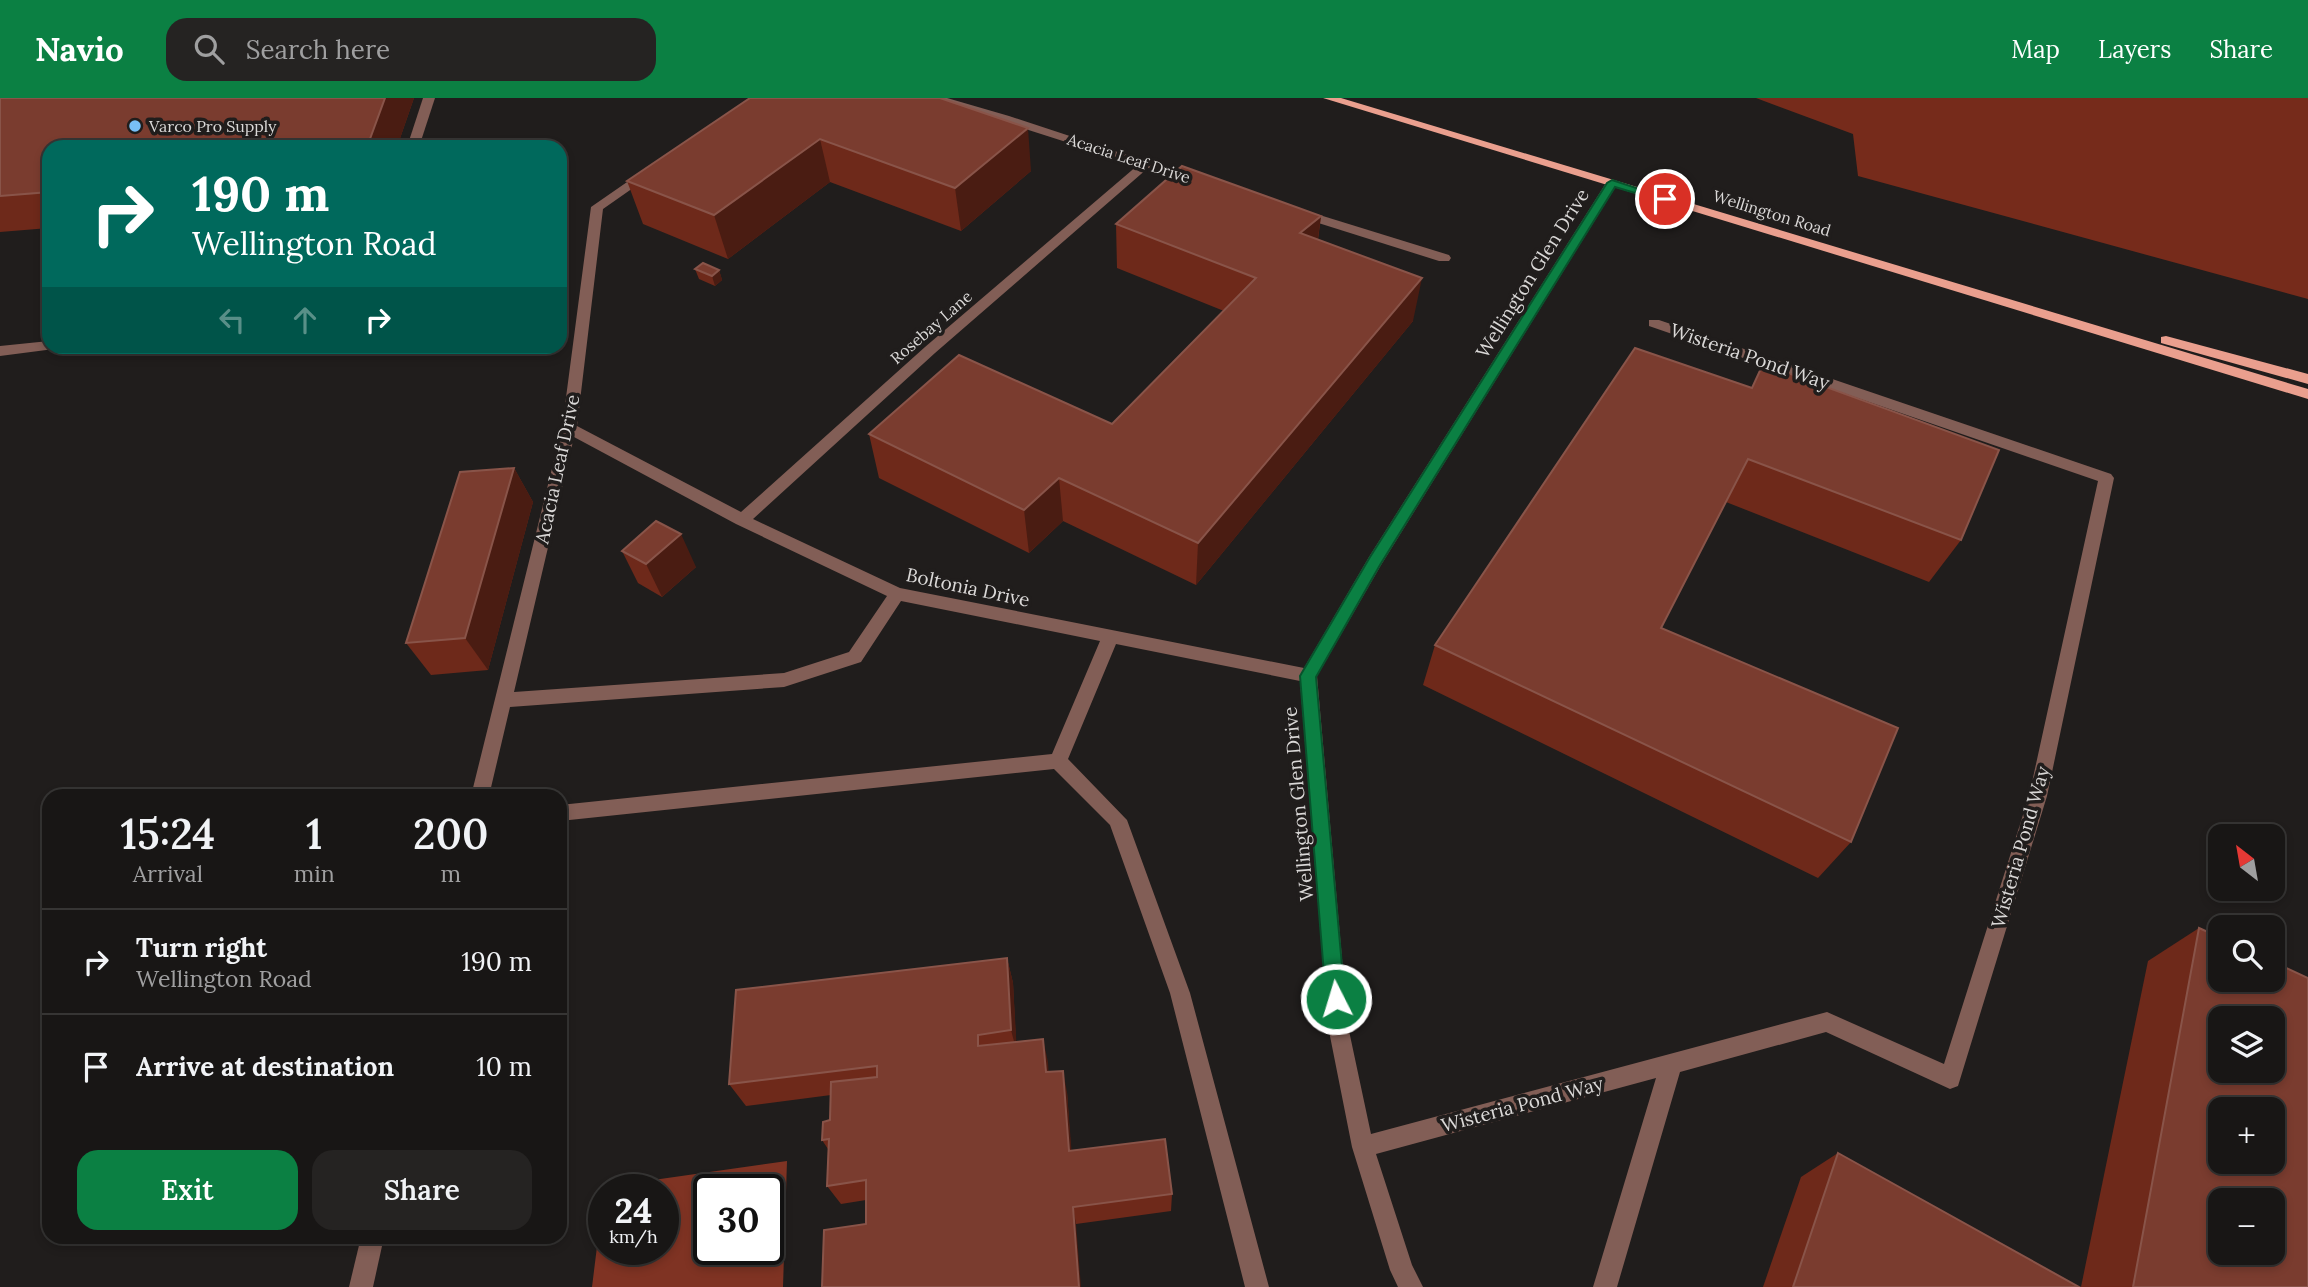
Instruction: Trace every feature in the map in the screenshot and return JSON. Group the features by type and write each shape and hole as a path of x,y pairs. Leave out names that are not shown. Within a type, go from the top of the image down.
{"main road":[{"name":"Wellington Road","path":"1329,98 2308,394"},
{"name":"Wellington Road","path":"2083,325 2191,345 2308,379"}],"street":[{"path":"415,140 429,98"},
{"name":"Acacia Leaf Drive","path":"934,98 1211,184"},
{"name":"Rosebay Lane","path":"741,520 930,350 1146,164"},
{"name":"Acacia Leaf Drive","path":"482,789 569,428 597,207 656,168"},
{"name":"Wellington Glen Drive","path":"1411,1287 1402,1270 1363,1147 1338,1026 1308,676 1375,561 1612,183"},
{"path":"1289,209 1444,258"},
{"name":"Wisteria Pond Way","path":"1363,1147 1827,1022 1950,1078 2038,796 2106,478 1654,323"},
{"path":"0,351 42,347"},
{"name":"Boltonia Drive","path":"569,428 741,520 897,594 1308,676"},
{"path":"504,700 784,680 855,657 897,594"},
{"path":"1058,761 1110,638"},
{"path":"567,812 1058,761"},
{"path":"1058,761 1118,820 1180,993 1257,1287"},
{"path":"1605,1287 1671,1065"},
{"path":"361,1287 371,1244"}],"shaded area":[{"path":"1756,98 2308,98 2308,299 1858,176 1853,134"},
{"path":"787,1161 784,1256 784,1174 696,1174"},
{"path":"693,1174 693,1265 784,1265 783,1287 592,1287 595,1265 679,1265 679,1176"}],"building":[{"path":"0,98 385,98 370,140 42,140 42,193 0,196"},
{"path":"750,98 940,98 1028,128 955,188 820,139 714,215 627,181"},
{"path":"1182,166 1321,216 1300,233 1422,278 1198,543 1059,478 1024,510 869,434 959,355 1112,424 1256,278 1116,224"},
{"path":"703,263 719,270 712,276 695,269"},
{"path":"1635,348 1752,388 1763,364 1999,450 1961,540 1748,459 1661,628 1898,728 1851,842 1435,645"},
{"path":"514,468 465,638 406,643 460,472"},
{"path":"656,521 681,534 646,564 622,551"},
{"path":"2199,928 2208,932 2208,992 2285,992 2285,967 2308,978 2308,1287 2133,1287"},
{"path":"1007,958 1011,1030 978,1035 978,1046 1043,1039 1046,1072 1063,1071 1069,1151 1165,1139 1172,1194 1073,1207 1079,1287 822,1287 824,1230 866,1224 866,1180 827,1186 829,1139 822,1140 823,1122 830,1120 831,1082 877,1077 877,1066 729,1084 736,990"},
{"path":"1838,1153 2079,1287 1793,1287"}],"place":[{"name":"Varco Pro Supply","path":"135,126"}],"route":[{"path":"1336,999 1308,676 1375,561 1528,322 1612,183 1665,199"}]}
